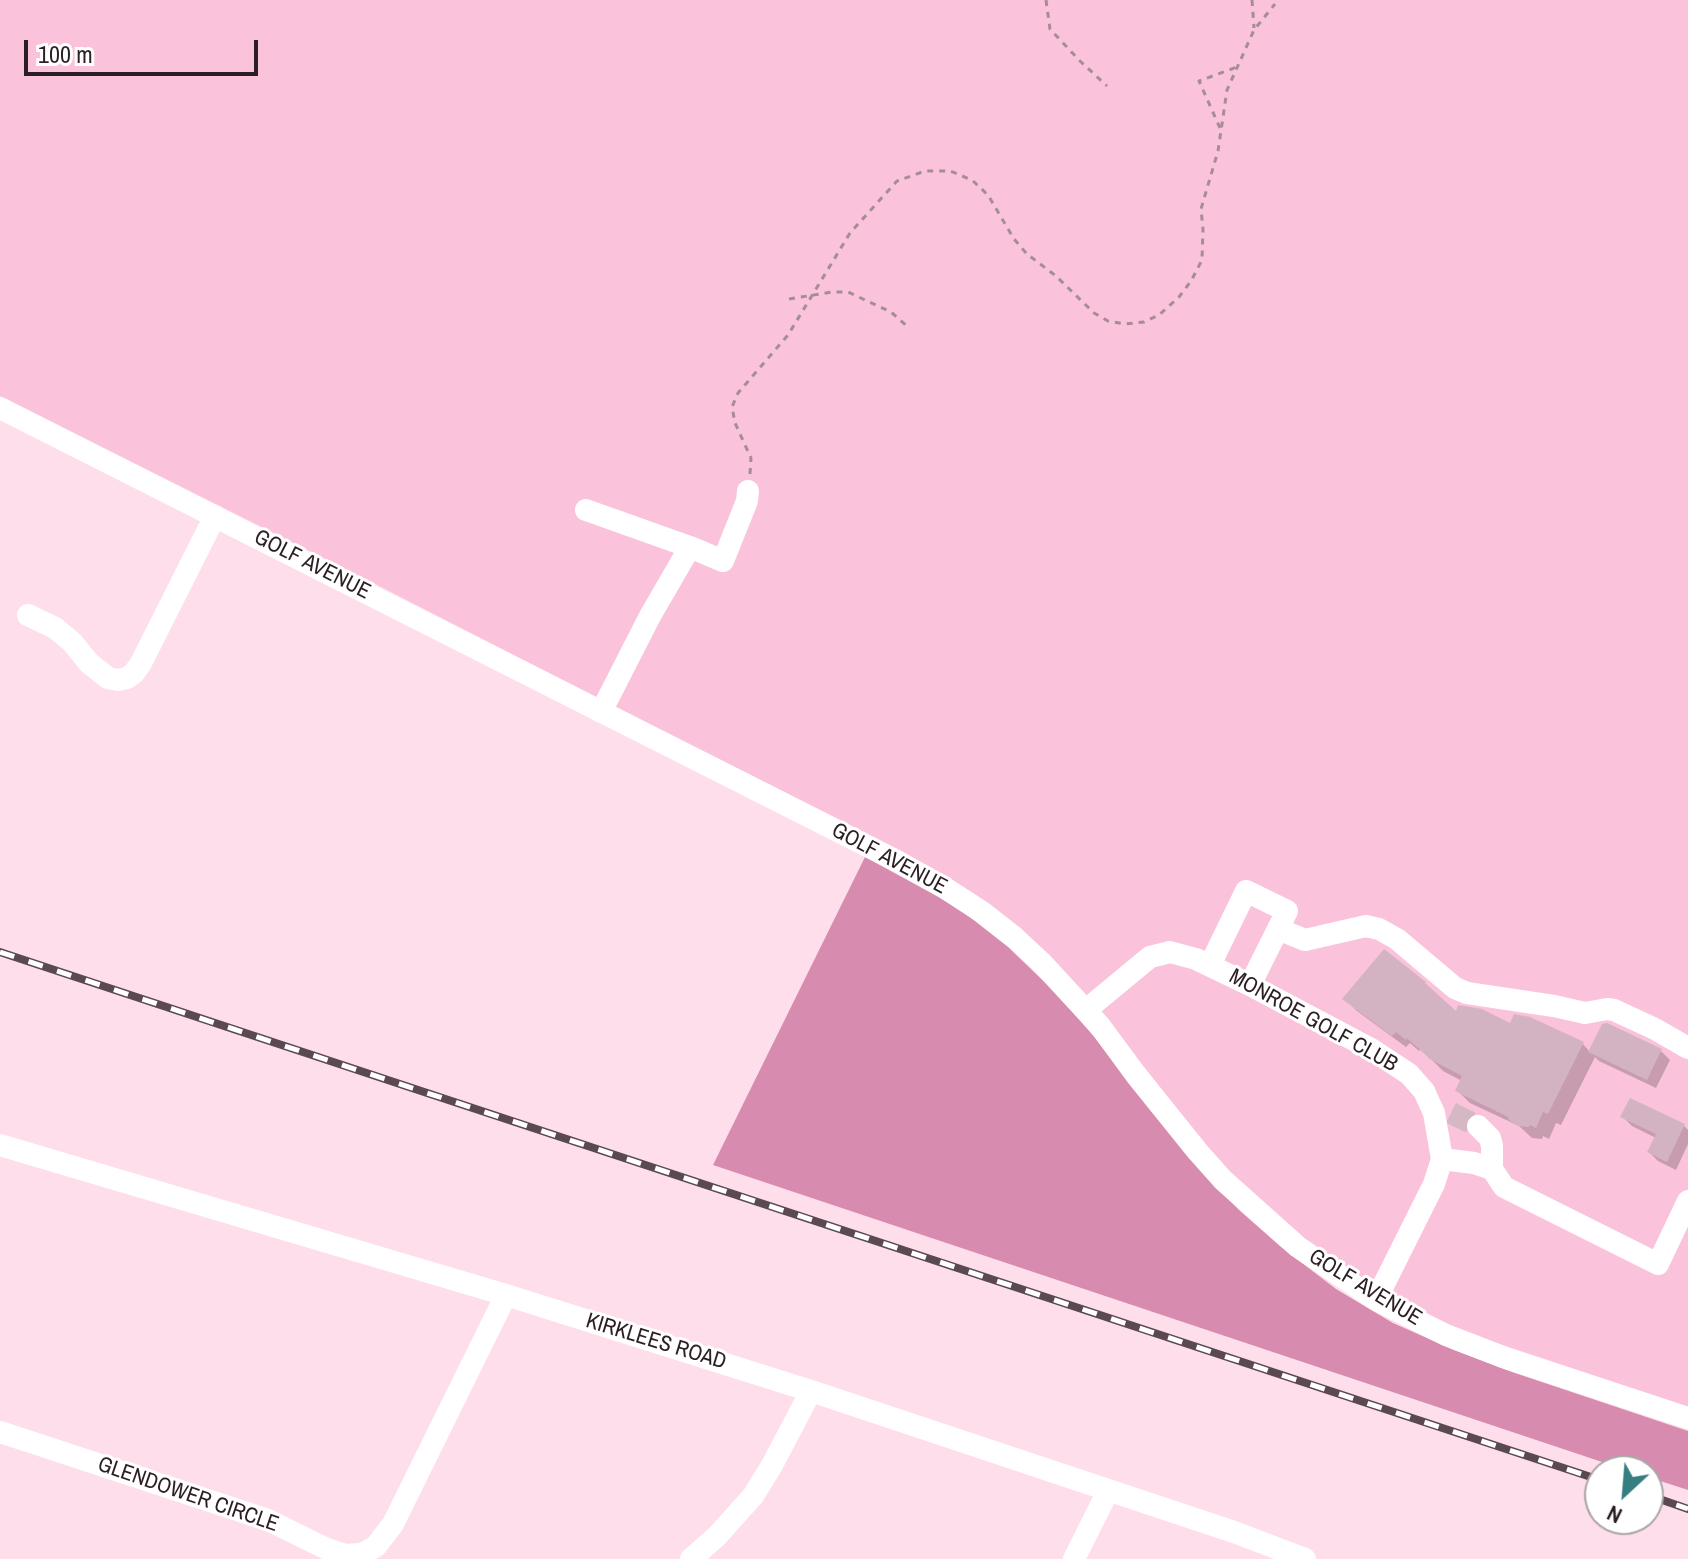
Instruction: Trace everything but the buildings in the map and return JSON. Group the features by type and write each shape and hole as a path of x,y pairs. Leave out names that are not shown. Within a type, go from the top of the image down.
{"street":[{"name":"GOLF AVENUE","path":"0,408 945,888 1014,937 1086,1010 1223,1180 1298,1247 1376,1300 1446,1335 1688,1418"},
{"path":"586,510 723,561 747,501 748,491"},
{"path":"28,615 55,628 108,678 127,678 141,663 215,516"},
{"path":"601,712 650,616 690,547"},
{"path":"1210,965 1246,891 1287,911 1250,985"},
{"path":"1278,929 1305,940 1366,926 1379,929 1391,934 1455,988 1467,993 1585,1013 1614,1010 1688,1048"},
{"name":"MONROE GOLF CLUB","path":"1086,1010 1150,957 1170,952 1196,959 1371,1049 1409,1074 1442,1113 1442,1159"},
{"path":"1478,1126 1490,1138 1492,1169 1504,1187 1658,1264 1688,1201"},
{"name":"KIRKLEES ROAD","path":"0,1145 506,1295 811,1391 1234,1532 1305,1559"},
{"path":"1376,1300 1434,1184 1442,1159 1492,1169"},
{"name":"GLENDOWER CIRCLE","path":"0,1432 268,1520 327,1549 345,1555 362,1554 376,1546 393,1524 506,1295"},
{"path":"691,1559 753,1496 811,1391"},
{"path":"1074,1559 1108,1491"}],"path":[{"path":"1046,0 1050,29 1107,86"},
{"path":"1252,0 1254,30"},
{"path":"748,491 751,458 735,423 732,407 738,393 788,335 850,233 897,181 925,171 950,171 972,180 988,195 1014,239 1027,254 1056,276 1094,313 1108,321 1125,324 1144,322 1159,315 1179,297 1202,260 1201,209 1218,151 1227,90 1254,30 1275,4"},
{"path":"1220,128 1199,81 1237,67"},
{"path":"789,299 848,292 891,312 907,326"}],"shaded area":[{"path":"0,0 1688,0 1688,1408 1462,1331 1410,1307 1317,1251 1243,1186 1213,1155 1110,1023 882,844 360,576 0,396"},
{"path":"865,857 957,907 1008,947 1060,997 1199,1169 1280,1246 1336,1289 1393,1323 1512,1372 1688,1431 1688,1490 1664,1482 1664,1455 1584,1456 713,1165"}],"tunnel":[{"path":"1451,1113 1478,1126"}],"railway":[{"path":"0,952 1584,1475"},
{"path":"1664,1501 1688,1509"}]}
